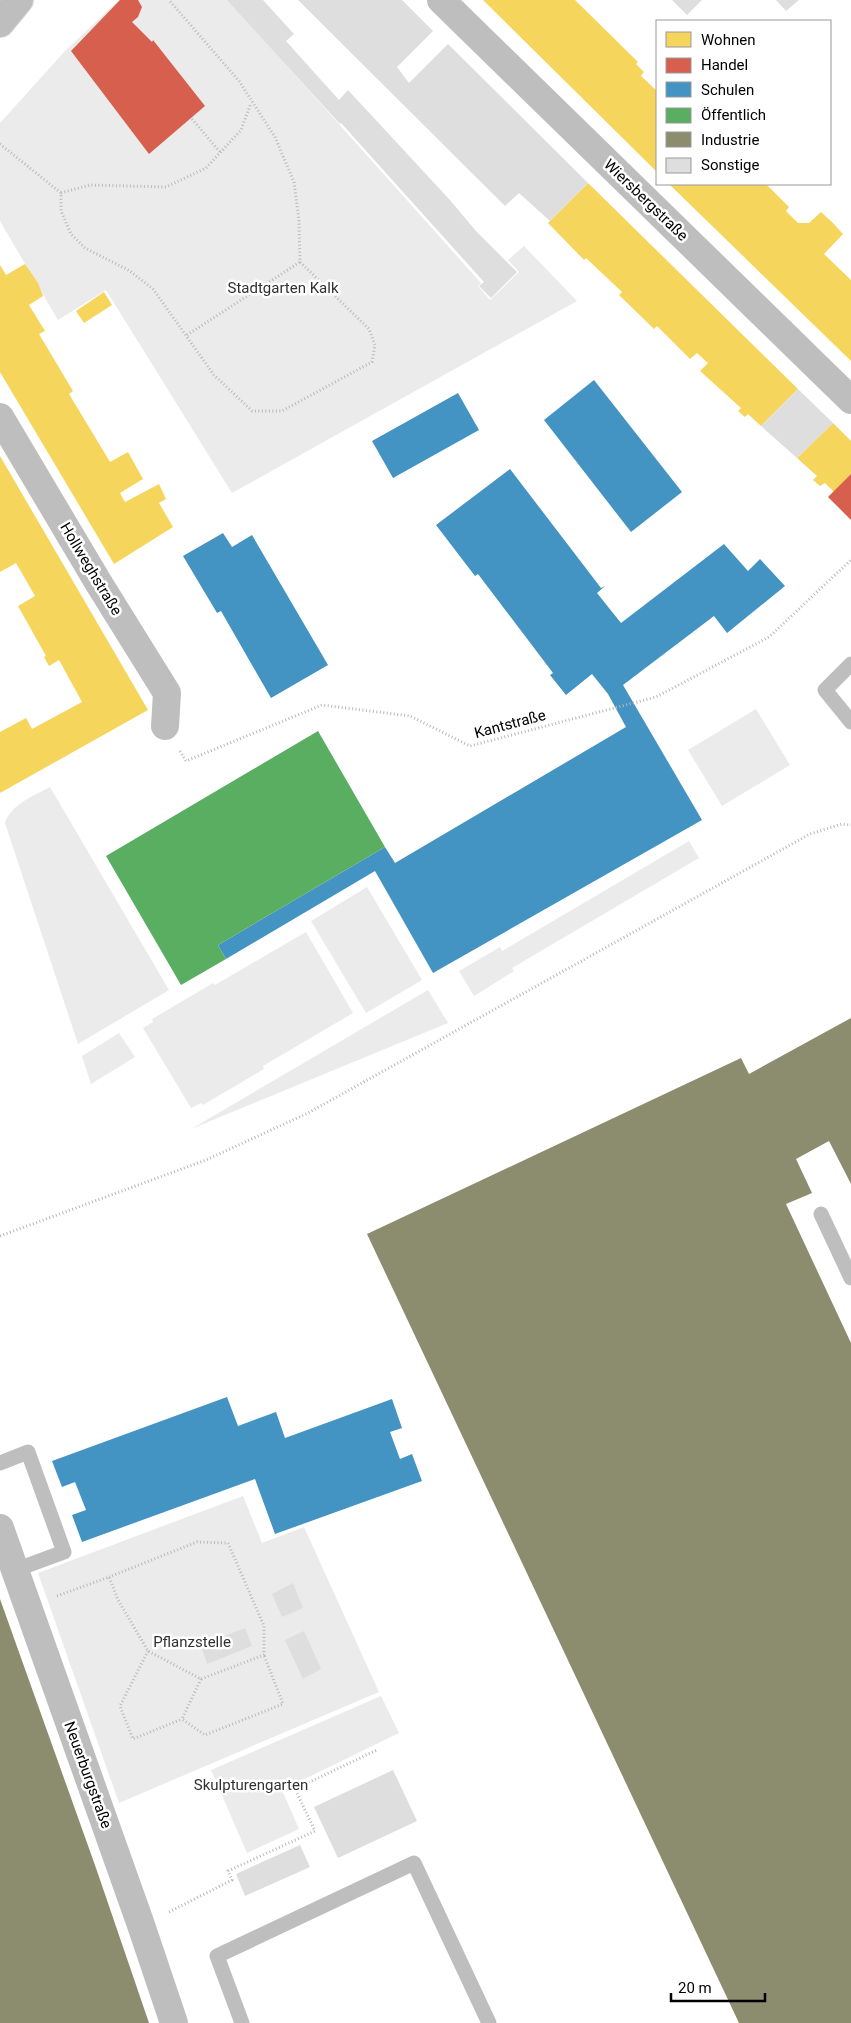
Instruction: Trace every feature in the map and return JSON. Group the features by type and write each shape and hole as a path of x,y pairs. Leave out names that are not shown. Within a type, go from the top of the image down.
{"street":[{"path":"0,23 19,0"},
{"name":"Wiersbergstraße","path":"441,0 851,400"},
{"name":"Hollweghstraße","path":"0,417 98,582 167,693 164,726"},
{"name":"Neuerburgstraße","path":"0,1528 174,2023"}],"lane":[{"path":"851,664 826,690 851,722"},
{"path":"821,1214 851,1278"},
{"path":"0,1462 28,1452 64,1552 15,1570"},
{"path":"242,2023 217,1956 414,1863 489,2023"}],"path":[{"path":"61,192 61,211 71,234 85,248 130,271 153,288 214,375 252,411 282,411 372,362 375,345 369,329 300,262 300,221 294,182 275,137 251,103 239,81 169,0"},
{"path":"61,192 90,185 166,187 206,168 241,130 251,103"},
{"path":"192,118 220,152"},
{"path":"0,144 61,192"},
{"path":"187,335 300,262"},
{"name":"Kantstraße","path":"164,726 186,761 322,705 410,716 470,746 656,698 769,636 851,560"},
{"path":"0,1236 206,1160 308,1113 810,834 842,824 851,825"},
{"path":"27,1605 48,1600 109,1578 197,1542 228,1543 264,1626 264,1655 282,1704 205,1735 182,1719"},
{"path":"109,1578 118,1600 148,1651 201,1679"},
{"path":"148,1651 120,1706 133,1739 182,1719 201,1679 264,1655"},
{"path":"141,1925 232,1880 228,1872 315,1831 295,1789 378,1750"}],"green space":[{"name":"Stadtgarten Kalk","path":"119,0 228,0 481,283 478,286 490,300 519,272 508,260 524,246 577,301 232,493 106,290 58,320 0,221 0,123 65,51"},
{"path":"756,709 790,765 722,806 688,750"},
{"path":"50,787 169,990 78,1044 5,823 8,816 18,806 30,797"},
{"path":"689,841 699,858 512,968 514,971 474,996 459,971 500,947 502,951"},
{"path":"367,887 422,980 366,1013 311,921"},
{"path":"306,932 353,1013 263,1066 264,1069 203,1105 201,1103 191,1108 143,1028 153,1022 152,1019 213,983 215,985"},
{"path":"428,990 448,1023 191,1129"},
{"path":"119,1033 135,1057 91,1084 82,1056"},
{"name":"Pflanzstelle","path":"243,1496 262,1543 304,1527 379,1692 119,1803 38,1573"},
{"name":"Skulpturengarten","path":"381,1696 399,1733 282,1790 299,1829 247,1853 211,1770"}],"building: Wohnen":[{"path":"483,0 575,0 638,62 636,64 644,72 641,76 656,90 656,171"},
{"path":"588,183 798,389 761,426 748,414 745,417 738,411 741,408 700,371 708,363 697,353 690,359 657,326 654,329 619,295 622,292 586,258 584,260 548,223"},
{"path":"670,185 767,185 789,207 786,211 798,223 809,223 821,212 833,223 843,234 824,254 851,280 851,361"},
{"path":"25,264 38,283 43,296 29,305 45,331 39,334 73,391 69,394 110,462 128,452 143,479 120,493 125,502 159,484 166,499 159,503 173,527 114,564 0,372 0,265 6,275"},
{"path":"104,292 112,305 84,323 76,311"},
{"path":"833,423 851,441 851,474 834,492 825,483 820,486 813,480 817,476 797,458"},
{"path":"0,456 148,710 0,793 0,732 26,718 32,729 82,702 59,660 49,666 44,657 46,656 18,606 35,596 16,563 0,572"}],"building: Handel":[{"path":"120,0 138,0 142,7 138,17 132,22 152,42 153,40 205,106 149,154 71,51"},
{"path":"851,474 851,520 828,497"}],"building: Schulen":[{"path":"594,380 682,492 631,532 544,420"},
{"path":"458,393 479,430 393,478 372,441"},
{"path":"510,469 601,588 605,586 597,593 621,623 724,544 748,571 760,559 785,586 727,633 714,616 623,685 702,820 433,973 375,871 226,959 218,945 385,847 395,863 626,727 608,694 592,674 566,695 550,675 553,673 478,574 475,576 436,525"},
{"path":"223,533 232,547 252,535 328,665 271,698 221,611 217,613 183,556"},
{"path":"227,1397 238,1426 276,1412 285,1438 392,1399 402,1428 390,1432 400,1459 412,1454 422,1481 275,1534 255,1479 82,1542 72,1515 86,1510 75,1482 62,1487 52,1461"}],"building: Öffentlich":[{"path":"318,731 385,847 218,945 226,959 181,985 106,856"}],"building: Industrie":[{"path":"851,1018 851,1184 829,1141 796,1159 812,1193 786,1204 851,1343 851,2023 739,2023 367,1234 741,1058 749,1074"},
{"path":"0,1599 96,1868 149,2023 0,2023"}],"building: Sonstige":[{"path":"227,0 263,0 294,34 286,41 339,100 348,90 449,199 476,231 517,272 491,298 479,286 484,282"},
{"path":"298,0 402,0 433,31 397,67 409,83 448,44 588,183 550,221 519,193 505,206"},
{"path":"672,0 702,0 687,15"},
{"path":"776,0 799,0 786,11"},
{"path":"798,389 833,423 797,458 761,426"},
{"path":"293,1583 303,1608 282,1617 272,1594"},
{"path":"245,1628 252,1646 207,1664 201,1645"},
{"path":"304,1631 321,1669 303,1679 285,1640"},
{"path":"393,1770 417,1821 338,1858 314,1807"},
{"path":"300,1845 310,1867 245,1896 236,1874"}]}
